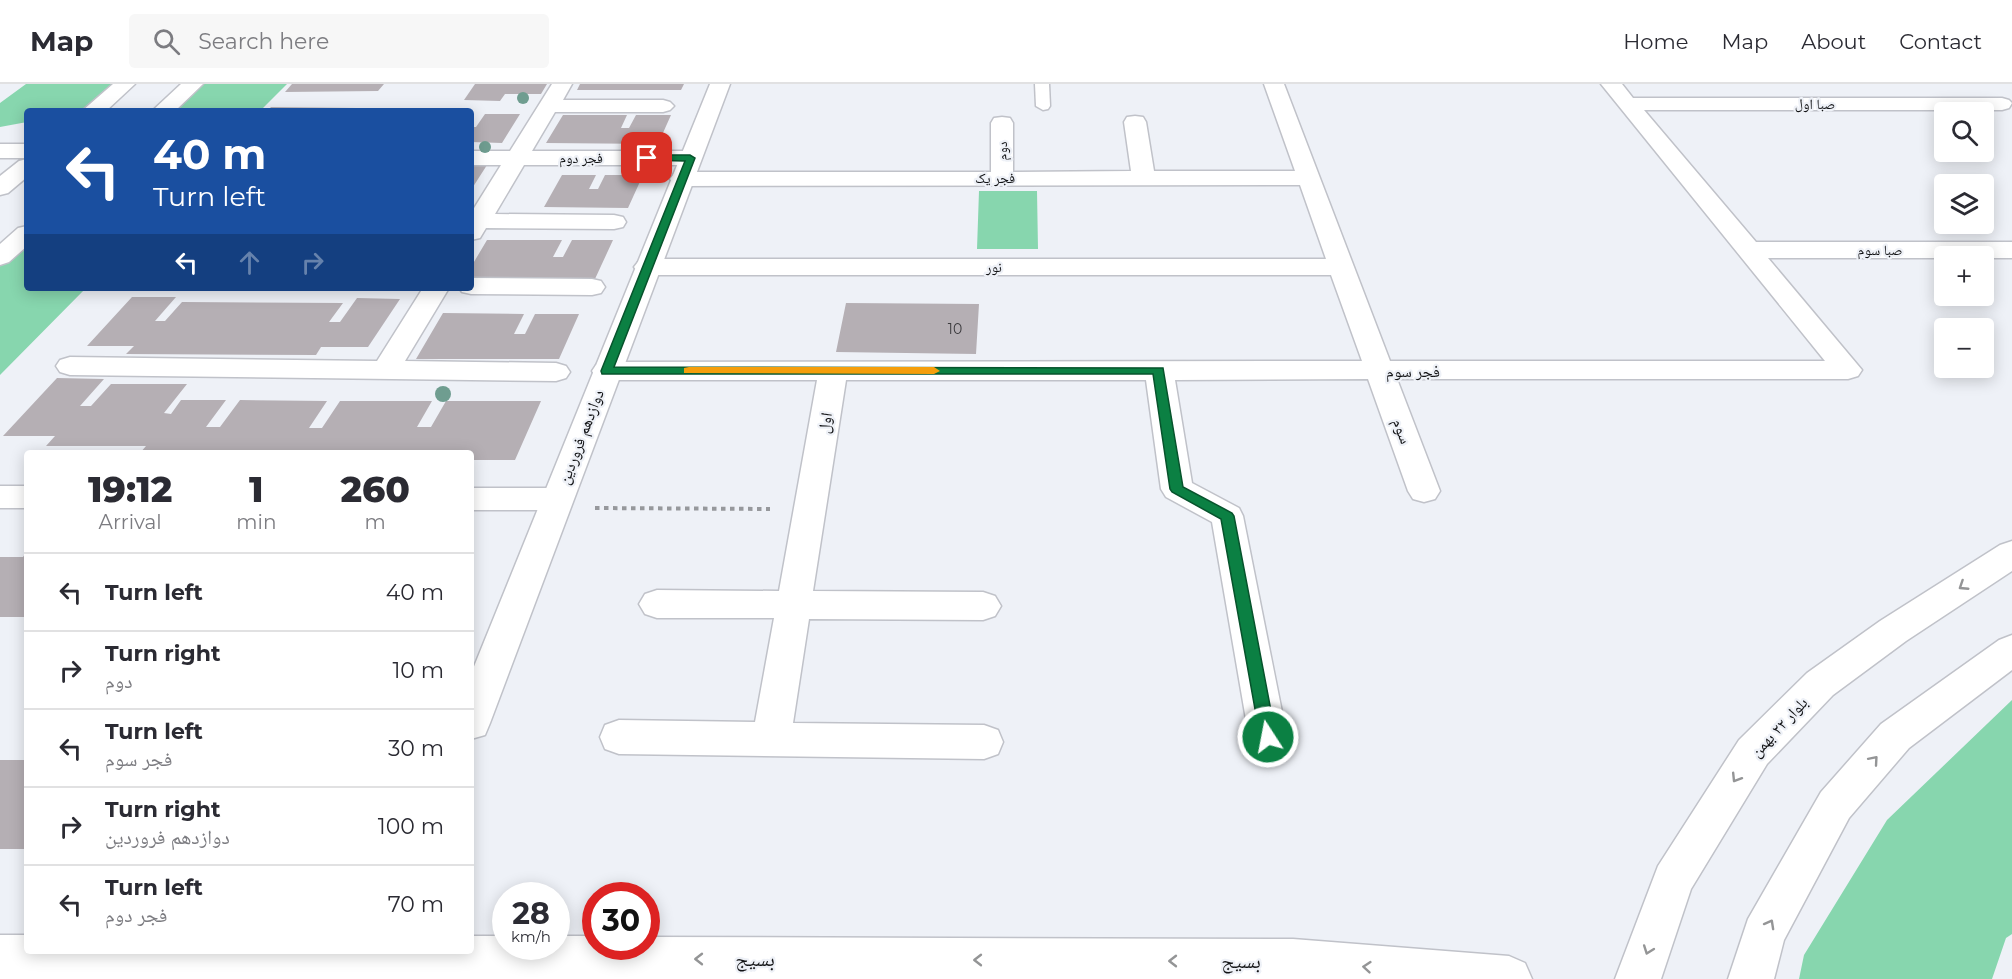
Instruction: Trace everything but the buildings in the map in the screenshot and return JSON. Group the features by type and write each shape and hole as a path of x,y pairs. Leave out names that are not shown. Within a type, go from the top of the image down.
{"street":[{"path":"97,108 125,84"},
{"path":"166,108 193,84"},
{"path":"474,223 562,84"},
{"name":"دوازدهم فروردین","path":"474,715 554,503 720,84"},
{"name":"سوم","path":"1274,84 1424,491"},
{"name":"صبا اول","path":"1619,94 2002,104"},
{"name":"فجر سوم","path":"606,371 1848,370 1619,94"},
{"path":"549,106 663,106"},
{"path":"1134,122 1144,178"},
{"name":"دوم","path":"1002,123 1002,178"},
{"path":"0,151 24,151"},
{"name":"فجر دوم","path":"474,158 517,158 686,169"},
{"path":"0,188 24,168"},
{"name":"فجر یک","path":"686,169 1002,178 1309,178"},
{"path":"474,225 614,222"},
{"path":"0,257 24,236"},
{"name":"صبا سوم","path":"1749,250 2012,250"},
{"name":"نور","path":"647,267 1341,267"},
{"path":"474,286 592,287"},
{"path":"384,370 434,291"},
{"path":"70,366 556,372"},
{"name":"اول","path":"771,739 833,371"},
{"path":"1159,371 1177,489 1227,516 1268,737"},
{"path":"0,497 24,497"},
{"path":"474,499 554,503"},
{"name":"بلوار ۲۲ بهمن","path":"1638,979 1673,880 1753,752 1820,684 1893,631 2012,554"},
{"path":"657,604 983,606"},
{"path":"1751,979 1764,934 1835,805 1895,736 2012,650"},
{"path":"619,737 984,742"},
{"name":"بسیج","path":"0,957 383,955 1293,961 1509,979"}],"lane":[{"path":"1042,84 1043,106"}],"path":[{"path":"554,503 813,493"}],"green space":[{"path":"26,84 125,84 99,106 24,108 24,123 0,127 0,103"},
{"path":"193,84 287,84 263,108 166,108"},
{"path":"979,191 1037,191 1038,249 977,249"},
{"path":"24,237 24,291 83,291 0,375 0,258"},
{"path":"2012,700 2012,934 2006,938 1992,979 1799,979 1804,955 1887,820"}],"slow traffic":[{"path":"689,371 934,371"}],"route":[{"path":"647,158 690,158 606,371 1159,371 1177,489 1227,516 1268,737"}]}
